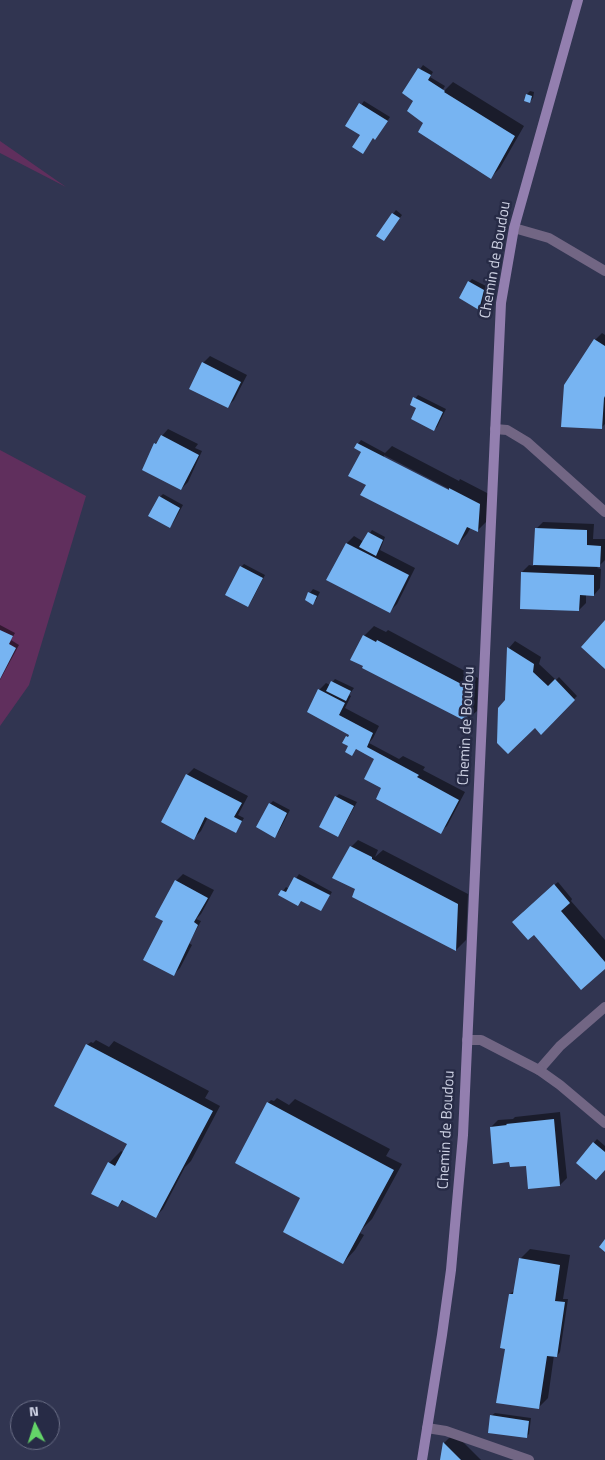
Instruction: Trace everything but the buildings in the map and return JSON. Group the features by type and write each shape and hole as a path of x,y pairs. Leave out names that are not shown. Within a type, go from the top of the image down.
{"street":[{"name":"Chemin de Boudou","path":"422,1460 451,1270 463,1135 501,303 514,228 578,0"},
{"path":"514,228 549,238 605,271"},
{"path":"495,429 507,430 527,442 605,512"},
{"path":"538,1070 560,1046 605,1007"},
{"path":"467,1040 481,1040 538,1070 560,1085 605,1123"},
{"path":"428,1428 446,1430 529,1460"}],"shaded area":[{"path":"0,141 66,187 0,153"},
{"path":"0,450 86,496 29,685 0,726"}]}
